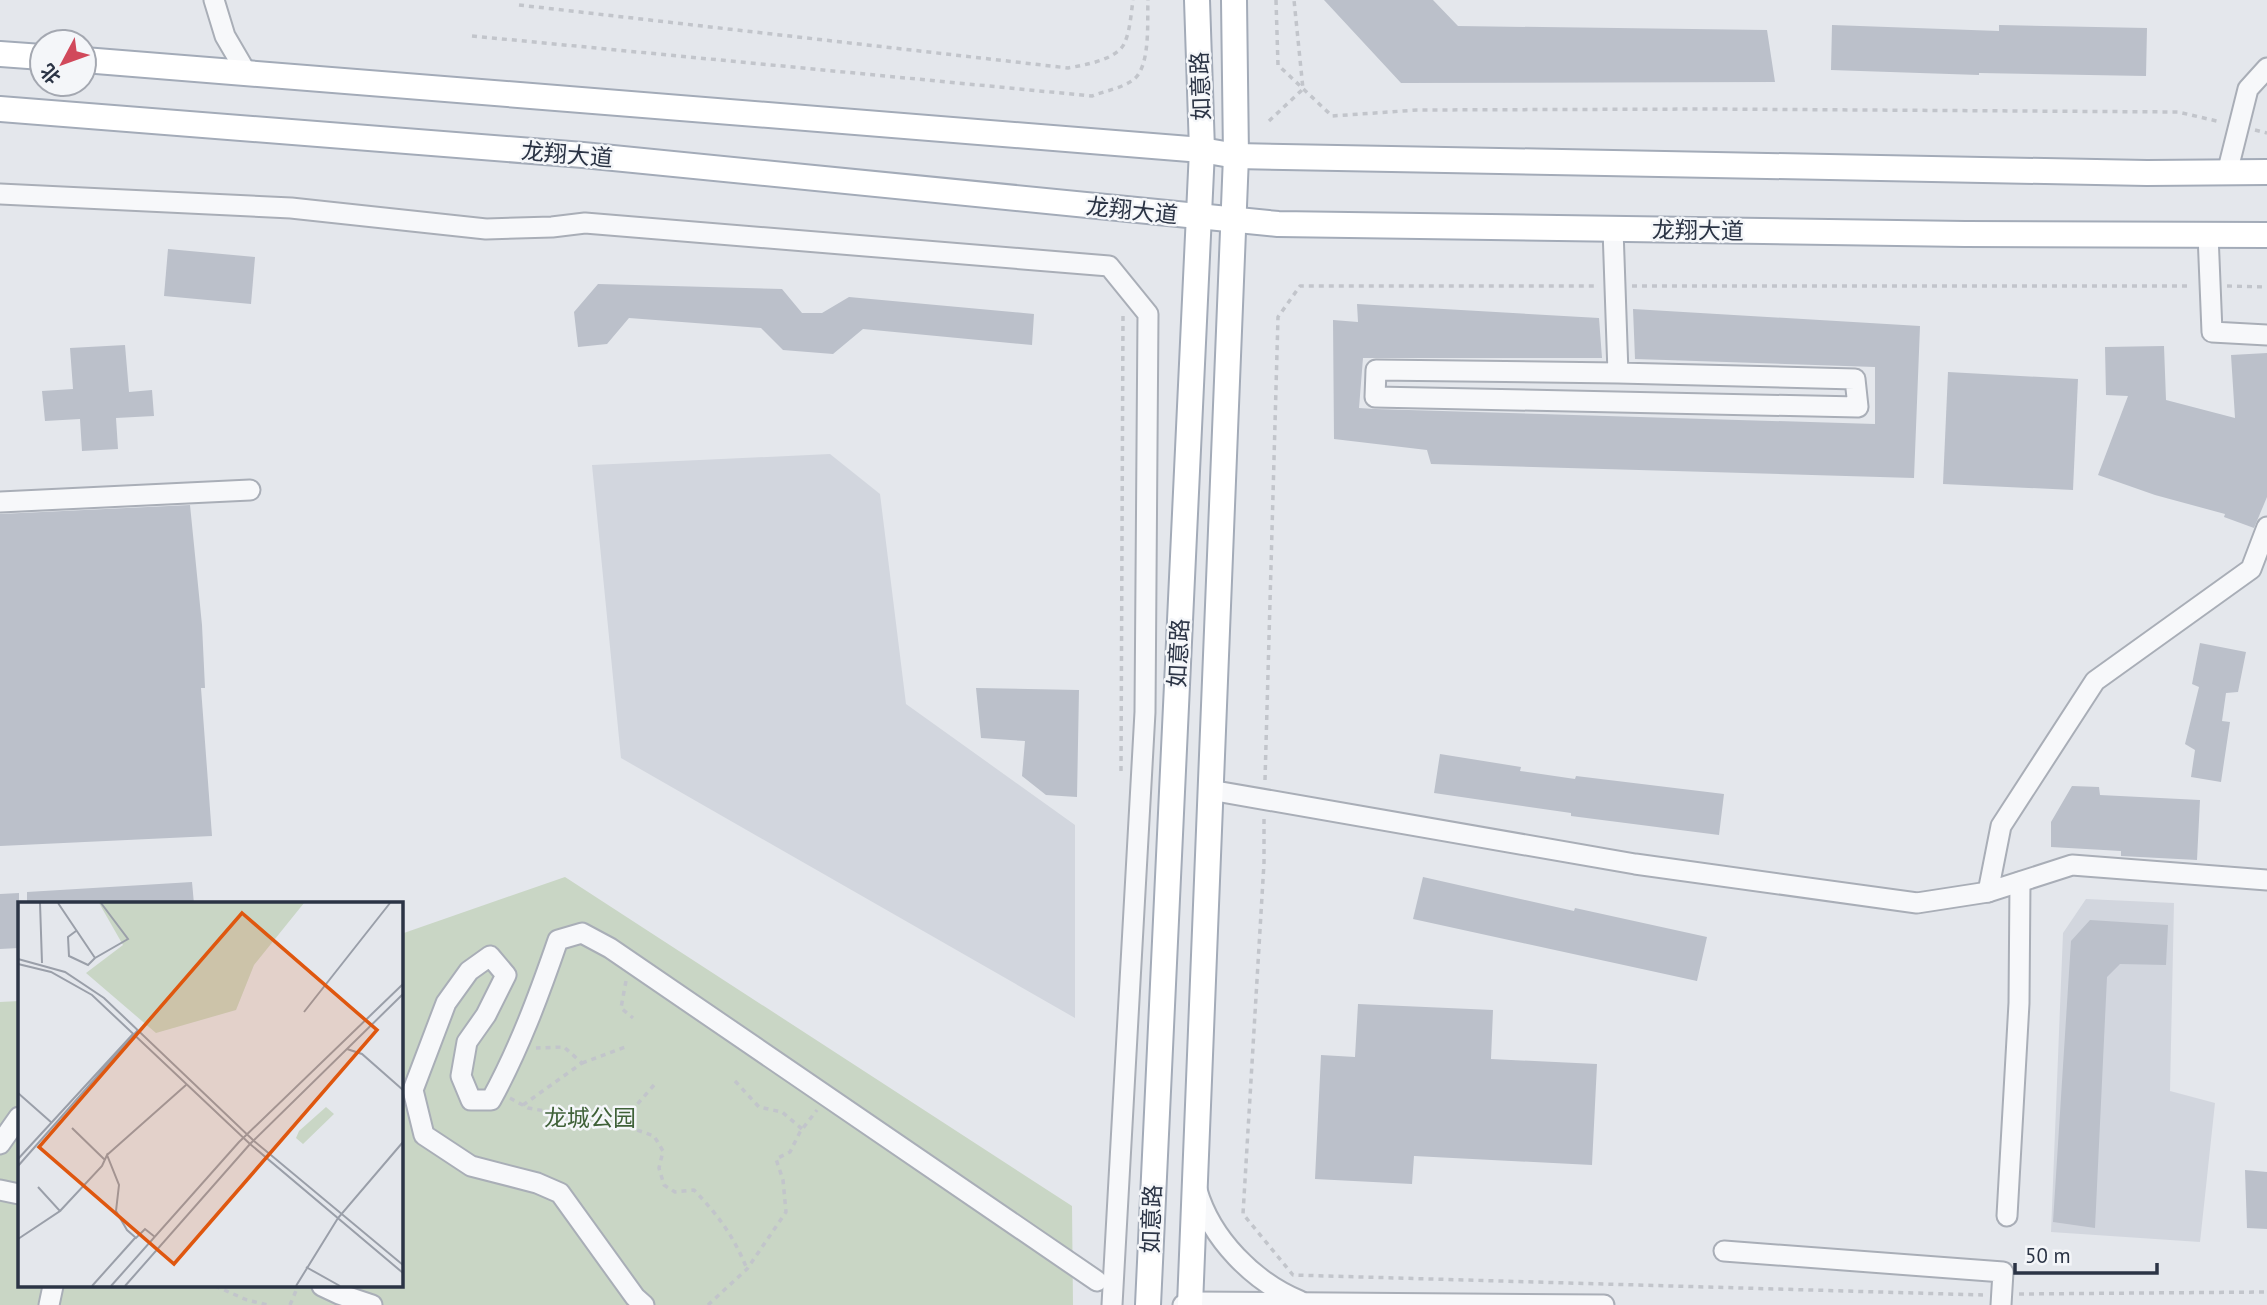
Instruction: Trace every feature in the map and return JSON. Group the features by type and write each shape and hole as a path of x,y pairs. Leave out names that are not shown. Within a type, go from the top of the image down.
{"main road":[{"name":"如意路","path":"1148,1305 1202,150 1197,0"},
{"name":"如意路","path":"1187,1304 1195,1181 1236,156 1234,0"},
{"path":"0,54 28,56"},
{"path":"98,61 1202,150 1236,156 2133,173 2267,172"},
{"name":"龙翔大道","path":"0,109 583,155 1278,224 1965,234 2267,235"}],"street":[{"path":"214,0 225,36 246,72"},
{"path":"2227,173 2248,89 2267,68"},
{"path":"0,194 291,208 486,229 586,223 1109,266 1148,314 1145,684 1112,1305"},
{"path":"1613,229 1618,373"},
{"path":"2208,234 2211,332 2267,335"},
{"path":"1376,370 1618,373 1855,379 1857,407 1376,397 1376,370"},
{"path":"0,502 250,490"},
{"path":"1988,892 2001,826 2095,681 2251,569 2262,553 2267,527"},
{"path":"1210,790 1635,864 1917,903 1988,892 2072,865 2267,880"},
{"path":"2007,1216 2019,1003 2020,881"},
{"path":"643,1305 560,1193 537,1183 471,1166 424,1135 413,1090 446,1003 469,971 490,956 506,975 486,1015 467,1042 461,1076 471,1100 491,1100 535,1007 558,940 582,933 630,961 1097,1281"},
{"path":"0,1144 18,1118"},
{"path":"1195,1181 1202,1207 1229,1248 1267,1283 1285,1295 1304,1302"},
{"path":"0,1189 18,1194"},
{"path":"1724,1251 2003,1272 2002,1300"},
{"path":"326,1288 372,1305"},
{"path":"1187,1304 1304,1302 1604,1305"}],"path":[{"path":"519,5 1068,68 1094,63 1119,51 1125,43 1133,0"},
{"path":"472,36 1092,96 1127,83 1140,72 1146,54 1148,0"},
{"path":"1276,0 1278,65 1332,116 1417,110 2165,111 2229,124"},
{"path":"1269,121 1303,89 1294,0"},
{"path":"2254,130 2267,133"},
{"path":"1121,775 1123,283"},
{"path":"2267,287 1300,286 1278,317 1264,863 1243,1214 1293,1275 2002,1300 2267,1292"},
{"path":"630,961 621,1009 633,1018"},
{"path":"523,1105 582,1063 628,1046"},
{"path":"516,1049 564,1047 582,1063"},
{"path":"736,1081 759,1107 782,1112 802,1129"},
{"path":"501,1082 508,1097 528,1108 620,1124 654,1136 663,1151 659,1168 664,1185 676,1192 694,1190 719,1216 737,1244 747,1269"},
{"path":"620,1124 654,1085"},
{"path":"708,1305 747,1269 786,1212 783,1180 775,1159 790,1152 802,1129 821,1105"},
{"path":"219,1288 247,1302 268,1305"},
{"path":"290,1305 297,1288"}],"shaded area":[{"path":"830,454 880,494 906,704 1075,825 1075,1018 621,758 592,465"},
{"path":"2086,899 2174,903 2170,1091 2215,1103 2200,1242 2051,1232 2063,933"}],"green space":[{"name":"龙城公园","path":"565,877 1072,1206 1073,1305 0,1305 0,1002 18,1001 18,1288 402,1288 402,934"}],"building":[{"path":"1324,0 1433,0 1458,26 1767,30 1775,82 1401,83"},
{"path":"1832,25 1999,31 1999,25 2147,28 2146,76 1979,75 1831,70"},
{"path":"168,249 255,257 251,304 164,296"},
{"path":"598,284 782,289 802,313 822,313 849,297 1034,314 1032,345 863,329 833,354 783,350 761,328 629,318 607,344 578,347 574,312"},
{"path":"1357,304 1599,318 1602,358 1363,358 1359,408 1375,409 1875,424 1875,367 1635,359 1633,309 1920,326 1914,478 1431,464 1427,450 1334,439 1333,320 1358,322"},
{"path":"125,345 129,392 152,390 154,416 116,418 118,449 82,451 80,419 45,421 42,391 73,389 70,348"},
{"path":"2164,346 2166,400 2235,418 2231,355 2267,353 2267,497 2254,528 2224,517 2225,514 2155,495 2098,475 2128,396 2106,395 2105,347"},
{"path":"1948,372 2078,379 2073,490 1943,484"},
{"path":"190,505 202,625 205,688 201,688 212,836 0,846 0,514"},
{"path":"2200,643 2246,652 2238,692 2226,693 2222,721 2230,722 2221,782 2191,777 2195,750 2185,744 2199,687 2192,684"},
{"path":"976,688 1079,690 1077,797 1046,795 1022,776 1025,741 981,738"},
{"path":"1440,754 1521,767 1520,771 1575,779 1576,776 1724,794 1719,835 1571,816 1571,813 1434,793"},
{"path":"2072,786 2099,787 2100,795 2200,800 2197,860 2121,856 2121,851 2051,847 2051,822"},
{"path":"1423,877 1707,937 1697,981 1413,919"},
{"path":"192,882 194,902 27,902 27,892"},
{"path":"19,893 18,948 0,949 0,894"},
{"path":"2090,920 2168,925 2166,965 2120,964 2107,977 2095,1228 2053,1222 2071,941"},
{"path":"1358,1004 1493,1010 1491,1059 1597,1064 1592,1165 1414,1156 1412,1184 1315,1179 1321,1055 1355,1057"},
{"path":"2245,1170 2267,1172 2267,1229 2247,1228"}]}
